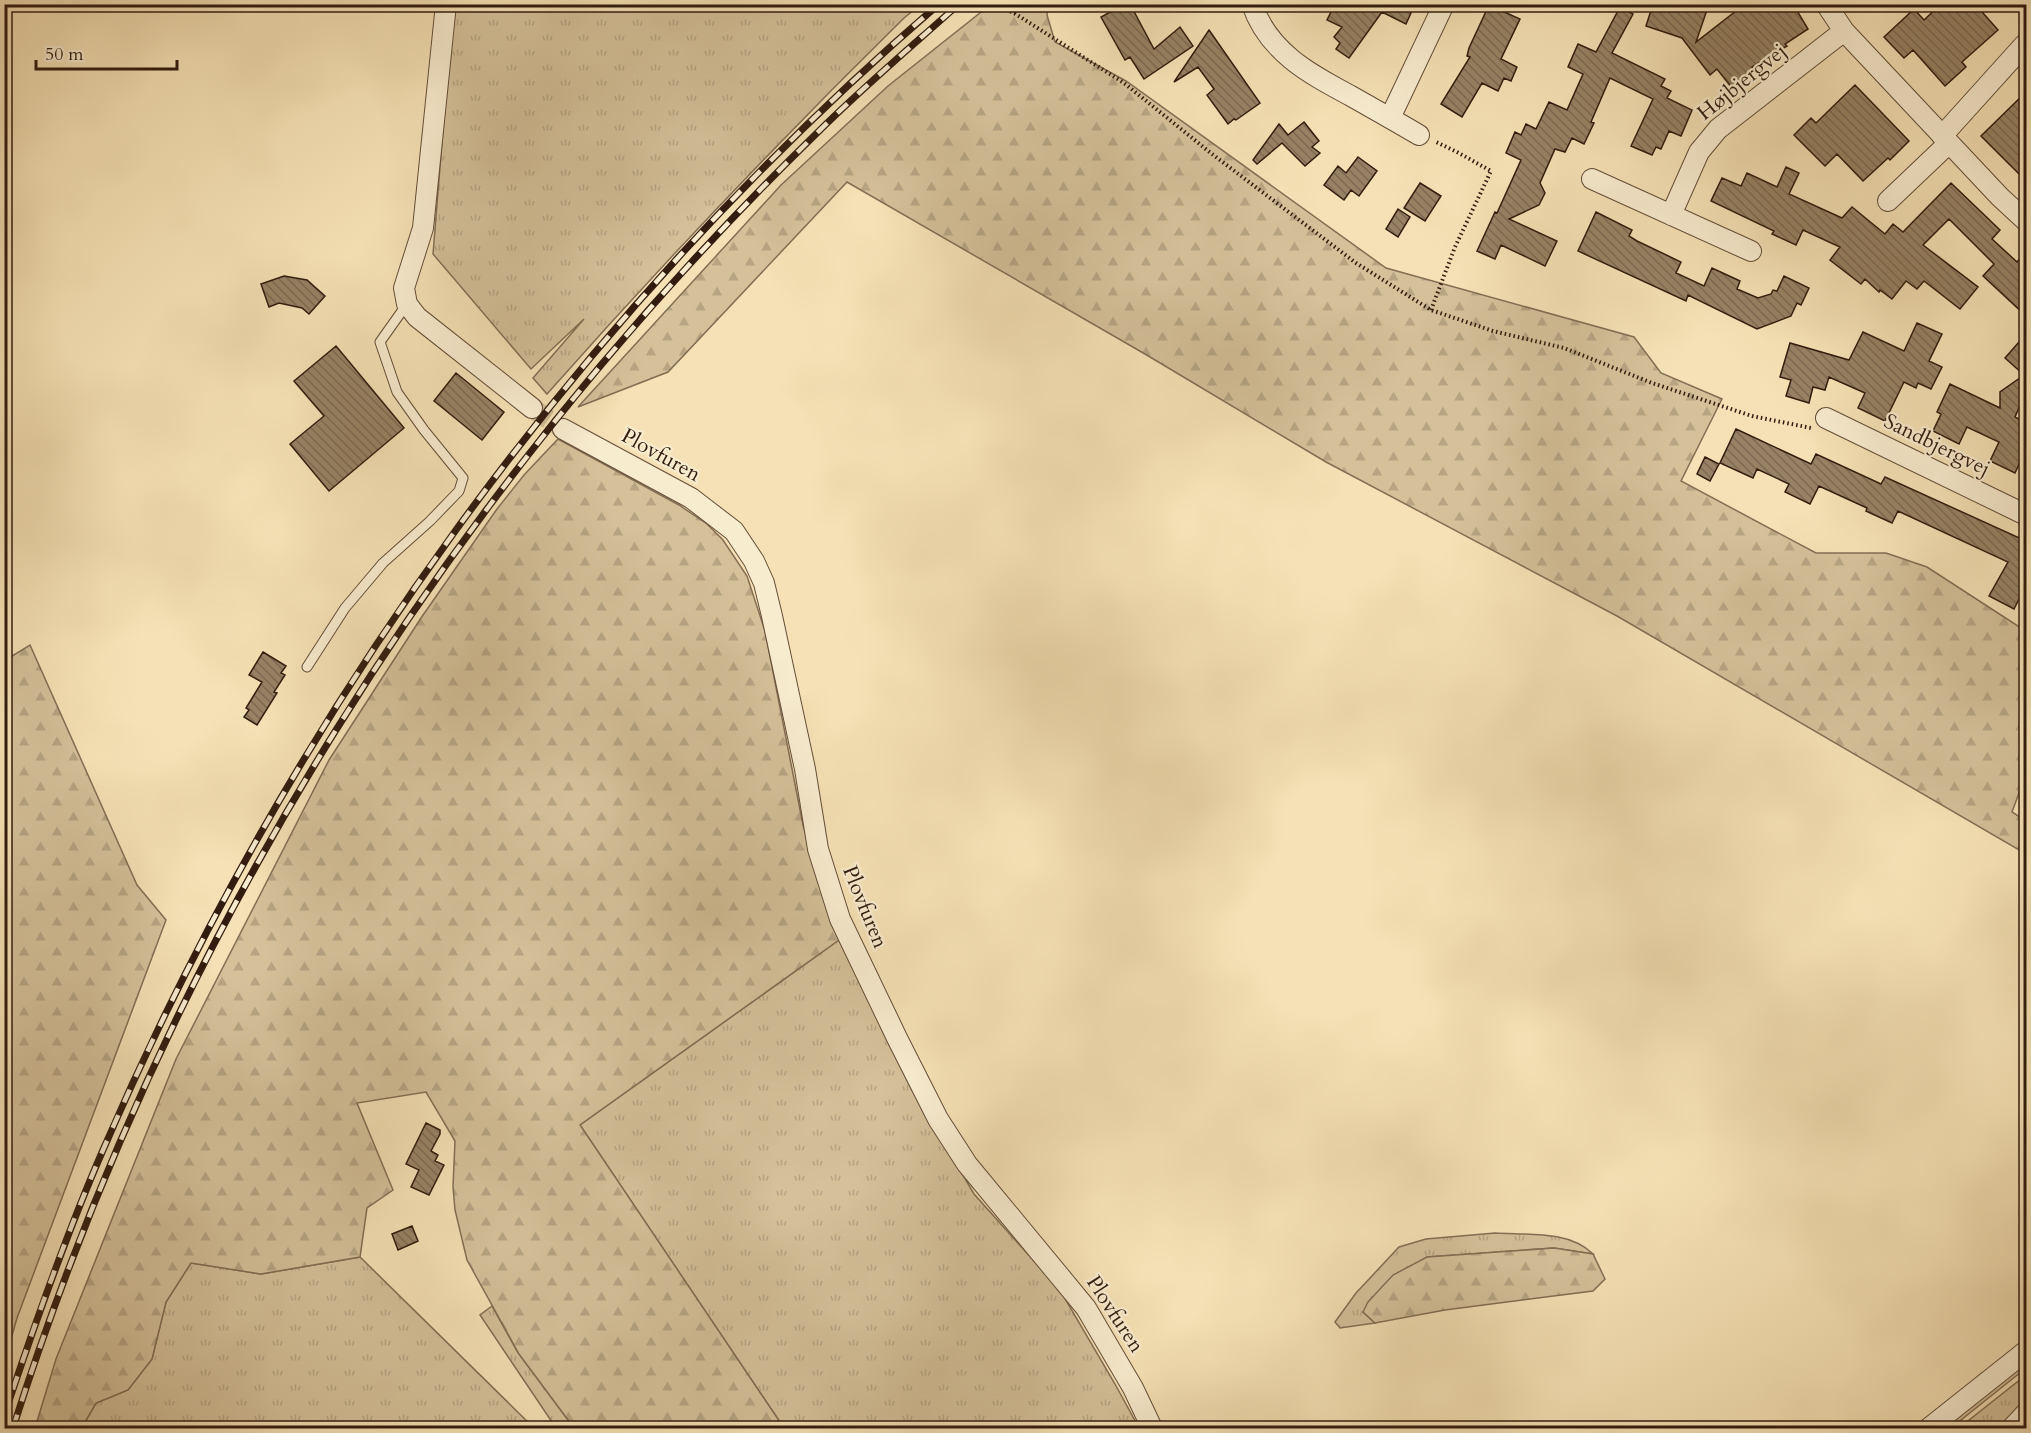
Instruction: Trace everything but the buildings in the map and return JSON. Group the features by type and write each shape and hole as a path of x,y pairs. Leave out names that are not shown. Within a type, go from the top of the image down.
{"street":[{"path":"446,4 423,228 404,288 407,303 417,317 532,408"},
{"path":"1252,4 1267,34 1284,54 1304,70 1419,135"},
{"path":"1390,118 1444,4"},
{"path":"1826,4 1844,31 1945,140 2026,221"},
{"name":"Højbjergvej","path":"1671,215 1699,152 1718,129 1844,31"},
{"path":"1888,201 1945,140 2024,45"},
{"path":"1592,179 1751,251"},
{"name":"Sandbjergvej","path":"1826,418 2026,515"},
{"name":"Plovfuren","path":"563,429 691,498 734,531 754,561 764,583 772,616 805,769 818,849 840,919 938,1119 967,1164 1086,1308 1133,1388 1152,1428"},
{"path":"1929,1428 2026,1351"},
{"path":"2012,1428 2026,1413"}],"lane":[{"path":"307,667 345,608 383,564 459,491 463,478 397,392 380,342 407,303"}],"path":[{"path":"1014,13 1024,4"},
{"path":"998,6 1014,13 1124,83 1212,154 1356,263 1431,310 1493,331 1564,348 1652,383 1752,416 1818,429 1826,418"},
{"path":"1431,310 1455,248 1491,171 1438,143"}],"green space":[{"path":"453,5 920,5 904,18 767,156 634,297 547,394 533,378 584,319 531,369 433,254"},
{"path":"990,5 1048,5 1047,15 1055,42 1126,81 1386,268 1634,337 1661,373 1722,399 1681,481 1816,553 1886,553 1927,567 2021,628 2026,691 2026,774 2012,812 2026,821 2026,854 1617,616 1326,462 1145,354 847,182 668,372 578,407 781,185 888,86"},
{"path":"558,439 679,505 707,524 723,540 747,576 765,631 803,825 839,940 580,1125 784,1428 574,1428 519,1354 467,1260 455,1210 453,1187 455,1141 426,1092 357,1103 393,1190 367,1208 360,1257 261,1274 191,1263 166,1302 152,1359 128,1390 96,1403 85,1422 86,1428 35,1428 56,1359 176,1059 329,760 421,618 497,509 524,475"},
{"path":"30,645 137,885 166,920 17,1318 5,1360 4,661"},
{"path":"839,940 913,1090 974,1194 1060,1290 1139,1428 784,1428 580,1125"},
{"path":"1495,1233 1560,1237 1583,1246 1593,1254 1554,1248 1427,1257 1363,1312 1375,1323 1340,1328 1335,1322 1356,1293 1399,1247 1426,1239"},
{"path":"1554,1248 1593,1254 1605,1279 1593,1291 1445,1310 1375,1323 1363,1312 1368,1302 1393,1275 1427,1257"},
{"path":"360,1257 534,1428 86,1428 85,1422 96,1403 128,1390 152,1359 166,1302 191,1263 261,1274"},
{"path":"492,1306 517,1351 574,1428 556,1428 480,1315"},
{"path":"2026,1357 2026,1368 1951,1428 1942,1428"},
{"path":"2026,1375 2026,1402 1999,1428 1959,1428"}],"tunnel":[{"path":"532,408 563,429"}],"railway":[{"path":"4,1416 89,1183 178,988 262,830 355,677 456,530 565,388 682,253 807,125 939,4"},
{"path":"13,1428 77,1246 153,1069 239,898 335,731 442,571 558,418 683,272 834,116 959,4"}]}
